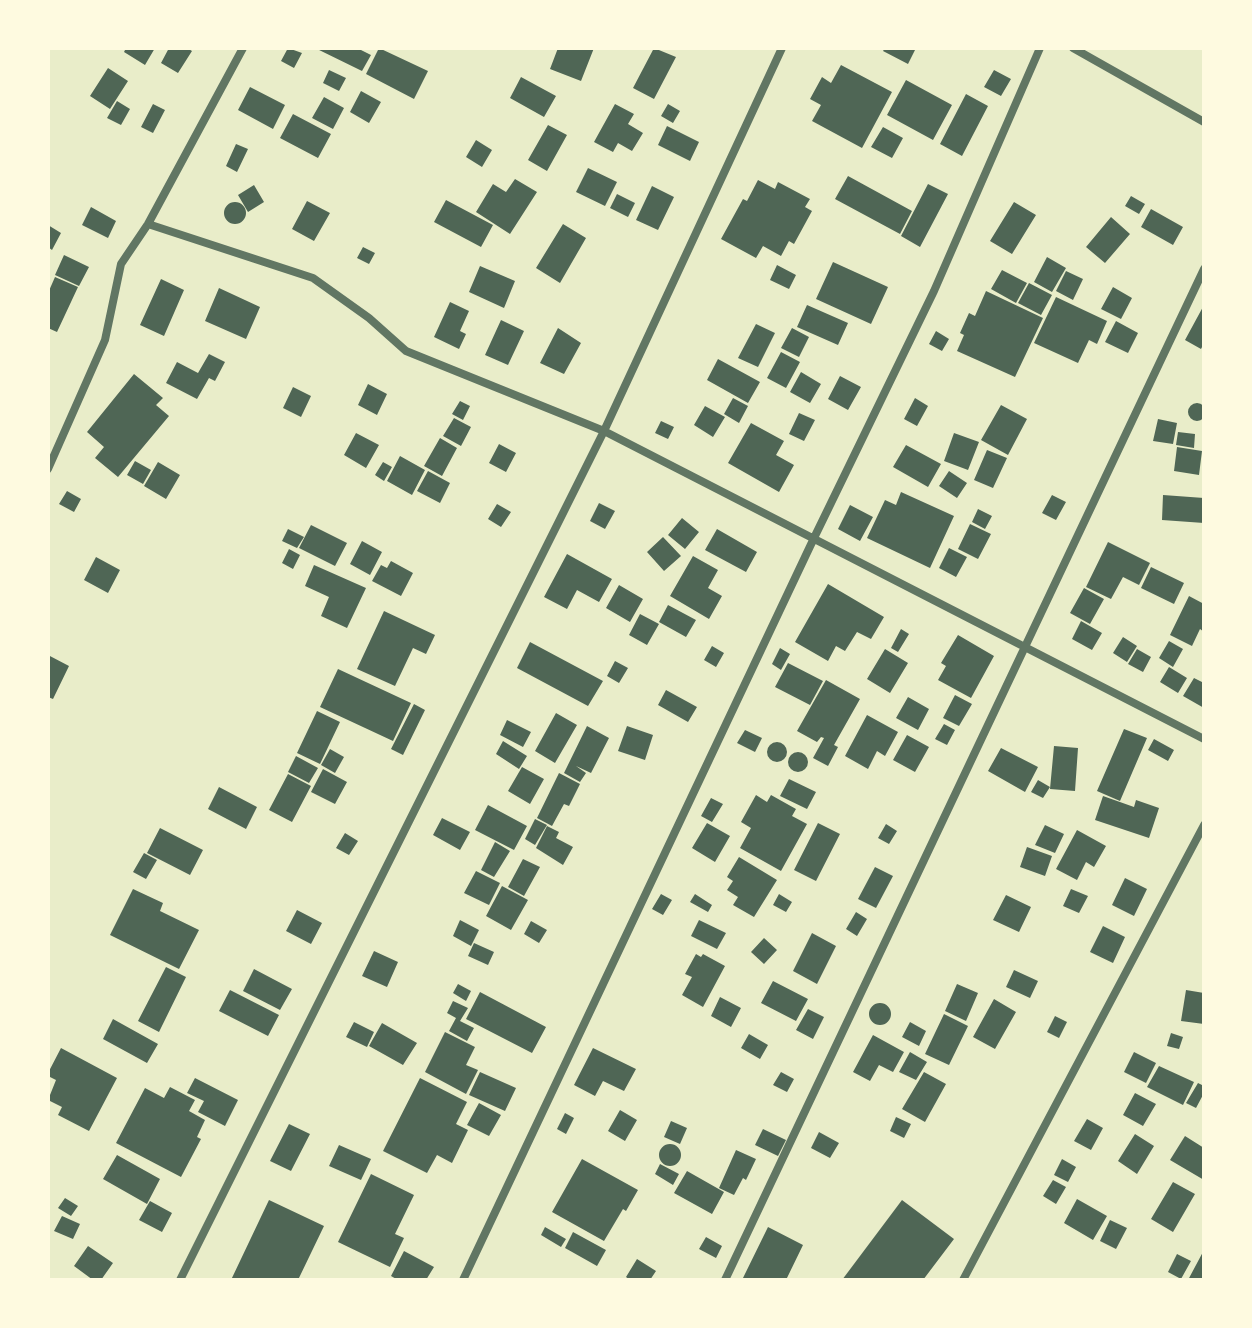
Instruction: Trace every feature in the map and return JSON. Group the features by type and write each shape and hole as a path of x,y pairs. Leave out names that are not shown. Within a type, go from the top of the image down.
{"street":[{"path":"48,469 105,340 121,264 148,224 243,48"},
{"path":"180,1280 604,431 782,48"},
{"path":"463,1280 934,291 1040,48"},
{"path":"1073,48 1204,122"},
{"path":"148,224 313,278 369,318 406,351 604,431 1204,739"},
{"path":"725,1280 1204,269"},
{"path":"963,1280 1204,825"}],"building":[{"path":"126,48 155,48 145,65 124,52"},
{"path":"169,48 192,51 178,73 161,63"},
{"path":"288,48 302,53 294,68 281,61"},
{"path":"315,48 357,48 371,55 362,71"},
{"path":"379,48 428,71 414,99 366,74"},
{"path":"558,48 594,48 581,81 550,69"},
{"path":"654,48 676,57 654,99 633,88"},
{"path":"885,48 916,48 908,64 883,51"},
{"path":"841,65 892,92 862,148 812,121 821,105 810,99 822,77 831,83"},
{"path":"108,68 128,81 110,109 90,96"},
{"path":"329,70 346,78 339,91 323,83"},
{"path":"994,70 1011,79 1001,96 984,87"},
{"path":"521,77 556,96 544,117 510,98"},
{"path":"906,80 952,105 933,140 887,115"},
{"path":"250,87 285,105 273,129 238,110"},
{"path":"361,91 381,102 369,123 350,112"},
{"path":"966,94 988,106 962,156 940,144"},
{"path":"324,97 344,108 333,129 312,118"},
{"path":"117,101 130,109 121,125 107,118"},
{"path":"153,104 165,110 153,133 141,127"},
{"path":"615,104 634,114 628,124 643,133 632,151 618,143 613,152 594,142"},
{"path":"668,104 680,111 673,123 661,116"},
{"path":"293,114 331,134 318,158 280,138"},
{"path":"548,125 567,135 547,171 528,160"},
{"path":"667,126 699,142 690,161 658,145"},
{"path":"883,127 903,138 892,158 871,147"},
{"path":"476,140 492,150 482,167 466,157"},
{"path":"236,144 248,149 237,172 226,166"},
{"path":"588,168 617,182 605,206 576,192"},
{"path":"848,176 912,211 900,234 835,199"},
{"path":"515,179 537,192 510,234 476,212 493,184 506,192"},
{"path":"758,180 775,189 778,182 810,199 805,207 812,211 794,244 789,241 781,256 763,246 756,258 721,239 743,199 747,201"},
{"path":"928,184 948,194 920,247 901,236"},
{"path":"254,185 264,202 248,212 238,195"},
{"path":"652,186 674,197 658,230 636,220"},
{"path":"617,194 635,203 628,217 610,208"},
{"path":"1131,196 1145,204 1139,214 1125,206"},
{"path":"446,200 493,225 481,247 434,222"},
{"path":"307,201 330,213 314,241 292,229"},
{"path":"235,202 243,205 246,213 243,221 235,224 227,221 224,213 227,205"},
{"path":"1014,202 1036,215 1012,254 990,241"},
{"path":"91,207 116,221 108,238 82,225"},
{"path":"1151,209 1183,227 1173,245 1141,227"},
{"path":"1111,217 1130,234 1105,263 1086,247"},
{"path":"563,224 586,238 560,283 536,268"},
{"path":"48,225 61,233 52,250 48,247"},
{"path":"363,247 375,253 369,264 357,258"},
{"path":"64,255 89,267 79,286 55,275"},
{"path":"1047,257 1066,268 1052,292 1034,282"},
{"path":"833,262 888,287 871,324 816,299"},
{"path":"777,265 796,275 789,289 770,280"},
{"path":"480,266 515,281 504,308 469,292"},
{"path":"1002,270 1027,283 1016,303 991,289"},
{"path":"1066,271 1083,279 1073,300 1056,291"},
{"path":"55,277 78,287 57,332 48,328 48,293"},
{"path":"161,279 184,290 164,336 140,325"},
{"path":"1029,283 1052,295 1041,315 1018,303"},
{"path":"1113,287 1132,298 1121,319 1101,309"},
{"path":"219,288 260,307 246,339 205,321"},
{"path":"986,291 1043,318 1015,377 957,351 964,335 960,333 969,313 975,316"},
{"path":"1056,297 1107,321 1097,344 1089,340 1078,363 1034,343"},
{"path":"450,302 469,311 460,331 466,334 459,349 434,337"},
{"path":"807,305 848,323 838,345 797,327"},
{"path":"1204,305 1204,343 1201,349 1185,340"},
{"path":"501,320 524,331 508,365 485,355"},
{"path":"1116,321 1138,333 1128,353 1105,342"},
{"path":"756,324 775,333 758,367 738,358"},
{"path":"558,328 581,343 564,374 540,363"},
{"path":"792,328 809,337 799,357 781,348"},
{"path":"936,331 949,339 942,351 929,344"},
{"path":"781,352 800,362 786,388 767,378"},
{"path":"209,354 225,362 215,381 209,378 197,399 166,383 177,362 198,373"},
{"path":"718,359 760,382 748,403 707,380"},
{"path":"801,372 821,384 810,403 790,392"},
{"path":"134,374 163,398 156,405 169,416 118,477 95,458 104,447 87,432"},
{"path":"840,376 861,387 848,410 828,399"},
{"path":"368,384 387,394 377,415 358,405"},
{"path":"293,387 311,396 301,417 283,408"},
{"path":"733,398 748,406 739,423 724,414"},
{"path":"915,398 928,406 917,426 904,419"},
{"path":"460,401 470,406 463,420 452,414"},
{"path":"1197,403 1206,412 1197,421 1188,412"},
{"path":"1001,405 1027,419 1008,455 981,440"},
{"path":"705,406 725,417 713,437 694,425"},
{"path":"799,413 815,420 804,441 789,434"},
{"path":"454,418 471,427 461,446 443,436"},
{"path":"1158,419 1177,423 1173,444 1153,441"},
{"path":"661,421 674,427 668,439 655,433"},
{"path":"751,423 784,441 776,455 794,465 779,492 728,463"},
{"path":"1178,432 1195,434 1194,448 1176,445"},
{"path":"356,433 379,445 366,468 344,455"},
{"path":"954,433 979,442 968,470 944,461"},
{"path":"440,438 457,448 442,476 424,466"},
{"path":"499,444 516,453 506,472 489,463"},
{"path":"906,445 941,464 928,487 893,467"},
{"path":"1177,447 1202,451 1199,475 1174,471"},
{"path":"987,450 1007,458 993,488 974,480"},
{"path":"400,456 425,470 412,495 387,481"},
{"path":"135,461 151,470 143,484 127,475"},
{"path":"158,462 180,475 166,499 144,486"},
{"path":"383,462 392,467 384,481 375,475"},
{"path":"428,471 450,483 440,503 417,491"},
{"path":"949,471 967,483 957,498 939,486"},
{"path":"67,491 81,499 74,512 59,504"},
{"path":"901,492 954,516 930,568 867,538 885,500 896,505"},
{"path":"1052,495 1066,502 1056,520 1042,513"},
{"path":"1163,495 1204,498 1204,523 1162,520"},
{"path":"599,503 615,511 605,529 590,521"},
{"path":"497,504 511,512 501,527 488,519"},
{"path":"850,505 873,517 860,541 838,529"},
{"path":"978,509 992,516 985,529 972,522"},
{"path":"682,518 699,532 685,549 668,535"},
{"path":"970,524 991,534 978,559 958,549"},
{"path":"311,525 347,543 335,566 299,548"},
{"path":"288,529 304,537 297,548 282,541"},
{"path":"717,529 757,552 746,572 705,550"},
{"path":"663,537 681,556 664,571 647,552"},
{"path":"362,541 382,552 370,575 350,564"},
{"path":"1108,542 1150,563 1139,585 1123,577 1111,599 1086,587"},
{"path":"949,548 967,557 956,577 939,568"},
{"path":"289,549 300,555 293,569 282,563"},
{"path":"567,554 612,579 599,602 577,590 567,609 544,597"},
{"path":"693,556 718,570 708,588 722,596 709,619 670,596"},
{"path":"96,557 120,570 108,593 84,580"},
{"path":"391,561 413,573 401,596 372,581 381,565 387,568"},
{"path":"314,565 366,588 347,628 321,616 329,597 305,586"},
{"path":"1151,567 1184,583 1174,604 1141,588"},
{"path":"828,584 884,617 871,639 857,632 845,651 836,646 828,661 795,642"},
{"path":"619,585 643,599 630,622 606,608"},
{"path":"1084,588 1104,599 1090,624 1070,613"},
{"path":"1189,596 1204,604 1204,632 1200,629 1192,646 1170,635"},
{"path":"668,605 696,620 686,637 659,622"},
{"path":"384,611 435,635 426,654 413,648 395,686 357,669"},
{"path":"640,614 659,624 647,645 629,635"},
{"path":"1081,621 1102,633 1092,650 1072,639"},
{"path":"901,629 909,634 898,652 891,648"},
{"path":"958,635 994,656 971,698 938,680 946,666 941,663"},
{"path":"1123,637 1137,646 1127,662 1113,653"},
{"path":"1169,641 1183,649 1173,667 1159,658"},
{"path":"530,642 603,681 588,706 517,668"},
{"path":"712,646 724,653 716,667 704,660"},
{"path":"780,648 790,654 781,670 772,664"},
{"path":"885,649 908,663 890,693 867,679"},
{"path":"1137,649 1151,657 1143,672 1128,664"},
{"path":"48,655 69,666 53,699 48,697"},
{"path":"615,661 628,668 619,683 607,676"},
{"path":"788,663 823,681 810,705 775,687"},
{"path":"1169,667 1187,678 1178,693 1160,682"},
{"path":"338,669 411,703 393,741 320,707"},
{"path":"1194,678 1204,683 1204,708 1183,696"},
{"path":"826,680 860,699 834,745 838,747 828,766 813,758 824,738 817,742 797,731"},
{"path":"666,690 697,707 688,722 658,705"},
{"path":"955,695 972,704 959,726 943,718"},
{"path":"908,697 929,709 918,730 896,718"},
{"path":"414,704 425,710 403,755 391,749"},
{"path":"317,711 340,722 320,764 297,753"},
{"path":"556,713 577,725 555,763 535,751"},
{"path":"867,715 898,732 885,756 877,751 868,769 845,756"},
{"path":"507,720 531,732 523,747 500,735"},
{"path":"944,724 955,730 947,745 935,739"},
{"path":"587,726 609,738 591,773 576,766 586,773 580,782 564,773"},
{"path":"627,726 653,735 645,760 618,751"},
{"path":"1124,729 1147,738 1120,801 1097,791"},
{"path":"745,730 762,738 755,752 737,743"},
{"path":"907,735 929,747 915,772 893,760"},
{"path":"1154,739 1174,750 1168,761 1148,750"},
{"path":"503,741 527,756 519,769 496,754"},
{"path":"777,742 784,745 787,752 784,759 777,762 770,759 767,752 770,745"},
{"path":"1054,746 1078,748 1075,791 1050,789"},
{"path":"1001,748 1038,767 1025,792 988,771"},
{"path":"330,749 344,757 335,773 321,765"},
{"path":"798,752 805,755 808,762 805,769 798,772 791,769 788,762 791,755"},
{"path":"296,756 318,768 309,783 288,772"},
{"path":"522,767 544,779 530,804 508,791"},
{"path":"323,769 347,782 335,804 311,792"},
{"path":"559,773 580,784 569,806 564,804 552,826 537,818"},
{"path":"288,774 311,786 292,822 269,810"},
{"path":"789,779 816,792 807,809 780,796"},
{"path":"1038,780 1050,787 1043,798 1031,792"},
{"path":"219,787 257,807 246,829 208,809"},
{"path":"756,795 767,802 771,795 796,809 792,816 807,824 781,871 740,848 751,828 741,822"},
{"path":"1103,796 1134,807 1136,800 1159,808 1149,838 1095,820"},
{"path":"711,798 723,804 712,822 701,816"},
{"path":"488,805 527,826 514,850 475,830"},
{"path":"442,818 470,832 460,850 433,835"},
{"path":"535,819 547,825 535,845 525,839"},
{"path":"707,823 730,836 715,862 692,848"},
{"path":"818,823 840,834 816,881 794,870"},
{"path":"886,824 897,831 889,844 878,838"},
{"path":"1045,825 1064,834 1055,853 1035,845"},
{"path":"547,826 559,832 556,838 573,847 563,865 536,848"},
{"path":"160,828 203,850 190,875 147,853"},
{"path":"1077,830 1106,846 1094,867 1086,862 1077,880 1056,869"},
{"path":"345,833 358,841 349,855 336,848"},
{"path":"495,842 510,851 494,877 481,870"},
{"path":"1027,847 1052,856 1045,876 1020,867"},
{"path":"144,853 157,860 146,879 133,872"},
{"path":"739,857 777,880 754,917 733,905 738,897 727,890 733,881 727,877"},
{"path":"523,859 540,867 524,896 508,887"},
{"path":"875,867 893,876 876,908 858,899"},
{"path":"476,871 500,883 489,905 464,893"},
{"path":"1125,878 1147,889 1134,916 1112,905"},
{"path":"502,886 528,900 511,930 486,916"},
{"path":"133,889 163,903 160,911 199,930 179,969 110,935"},
{"path":"1071,889 1088,896 1079,913 1063,906"},
{"path":"661,894 672,900 663,915 652,909"},
{"path":"695,894 712,905 708,912 690,902"},
{"path":"779,894 792,902 786,912 773,905"},
{"path":"1006,895 1031,907 1019,932 993,920"},
{"path":"297,910 322,923 311,944 286,931"},
{"path":"856,912 867,919 857,936 846,929"},
{"path":"460,920 479,930 471,946 453,936"},
{"path":"699,920 726,933 717,949 691,936"},
{"path":"531,921 547,930 539,943 524,934"},
{"path":"1103,926 1125,937 1113,963 1090,952"},
{"path":"812,933 836,946 817,984 793,971"},
{"path":"764,938 777,950 764,964 751,952"},
{"path":"474,943 494,952 488,965 468,956"},
{"path":"374,951 398,962 387,987 362,976"},
{"path":"696,954 701,957 703,954 725,966 703,1007 682,995 692,977 685,974"},
{"path":"166,967 186,977 159,1032 138,1021"},
{"path":"254,969 292,989 280,1010 243,991"},
{"path":"1014,970 1038,981 1030,998 1006,987"},
{"path":"773,981 808,999 796,1021 761,1003"},
{"path":"458,984 471,991 466,1001 453,993"},
{"path":"957,984 978,993 966,1021 945,1011"},
{"path":"230,990 279,1015 268,1036 219,1011"},
{"path":"1186,990 1204,993 1204,1024 1181,1021"},
{"path":"480,992 546,1027 532,1053 466,1019"},
{"path":"720,997 741,1008 731,1027 711,1016"},
{"path":"994,999 1016,1012 995,1049 973,1037"},
{"path":"453,1001 468,1008 460,1021 474,1028 467,1041 449,1031 456,1018 447,1013"},
{"path":"880,1003 888,1006 891,1014 888,1022 880,1025 872,1022 869,1014 872,1006"},
{"path":"808,1009 824,1017 813,1039 796,1030"},
{"path":"944,1014 968,1026 949,1065 925,1054"},
{"path":"1055,1016 1067,1022 1059,1038 1047,1032"},
{"path":"113,1019 158,1044 147,1063 103,1039"},
{"path":"354,1022 374,1032 367,1047 346,1037"},
{"path":"910,1022 926,1031 919,1046 902,1037"},
{"path":"382,1023 417,1043 403,1065 369,1046"},
{"path":"445,1032 475,1047 466,1065 478,1070 466,1094 425,1072"},
{"path":"1171,1033 1183,1037 1179,1049 1167,1046"},
{"path":"749,1034 768,1045 760,1059 741,1048"},
{"path":"873,1035 904,1052 893,1072 879,1065 870,1081 853,1072"},
{"path":"61,1048 117,1078 89,1131 58,1115 62,1107 48,1100 56,1080 48,1073"},
{"path":"593,1048 636,1069 624,1091 603,1081 595,1096 574,1085"},
{"path":"910,1052 927,1062 916,1080 899,1072"},
{"path":"1134,1052 1156,1063 1146,1083 1124,1072"},
{"path":"1159,1066 1194,1082 1183,1105 1147,1087"},
{"path":"480,1072 516,1088 505,1111 469,1095"},
{"path":"781,1072 794,1079 787,1092 773,1085"},
{"path":"924,1072 946,1084 925,1122 902,1109"},
{"path":"195,1078 238,1100 225,1126 198,1112 204,1101 187,1093"},
{"path":"420,1078 467,1102 456,1124 468,1130 452,1163 437,1155 427,1173 383,1151"},
{"path":"1198,1083 1204,1086 1204,1093 1196,1108 1186,1103"},
{"path":"170,1087 195,1100 189,1111 205,1120 197,1137 201,1139 181,1177 116,1143 145,1088 164,1098"},
{"path":"1135,1093 1156,1104 1143,1126 1123,1115"},
{"path":"479,1103 501,1115 489,1136 467,1125"},
{"path":"620,1110 637,1120 625,1141 608,1131"},
{"path":"565,1113 574,1118 566,1134 557,1129"},
{"path":"896,1117 911,1124 904,1138 890,1131"},
{"path":"1087,1119 1103,1128 1091,1150 1074,1141"},
{"path":"671,1121 687,1128 680,1144 664,1137"},
{"path":"289,1124 310,1134 291,1171 270,1161"},
{"path":"763,1129 786,1140 778,1156 755,1145"},
{"path":"819,1132 839,1143 830,1158 811,1148"},
{"path":"1135,1134 1154,1146 1137,1174 1118,1161"},
{"path":"1185,1136 1204,1148 1204,1180 1170,1160"},
{"path":"670,1144 678,1147 681,1155 678,1163 670,1166 662,1163 659,1155 662,1147"},
{"path":"339,1145 371,1159 361,1180 329,1166"},
{"path":"736,1150 756,1159 746,1180 743,1178 734,1195 719,1188"},
{"path":"117,1155 160,1179 147,1204 103,1179"},
{"path":"582,1159 638,1190 604,1241 552,1212"},
{"path":"1062,1159 1076,1167 1068,1182 1054,1175"},
{"path":"660,1164 679,1174 673,1185 655,1174"},
{"path":"687,1171 724,1192 712,1214 674,1193"},
{"path":"371,1174 414,1195 395,1234 404,1238 390,1267 338,1242"},
{"path":"1053,1180 1066,1187 1056,1204 1043,1196"},
{"path":"1173,1182 1195,1194 1173,1232 1151,1219"},
{"path":"65,1198 78,1206 71,1216 58,1208"},
{"path":"1077,1199 1107,1216 1093,1240 1064,1223"},
{"path":"269,1200 324,1226 298,1280 231,1280"},
{"path":"902,1200 954,1239 923,1280 842,1280"},
{"path":"150,1201 172,1213 162,1232 139,1220"},
{"path":"62,1216 80,1224 73,1239 54,1231"},
{"path":"1110,1220 1127,1228 1116,1249 1100,1241"},
{"path":"545,1227 566,1239 561,1247 541,1235"},
{"path":"768,1227 803,1245 786,1280 742,1280"},
{"path":"573,1232 606,1250 597,1266 565,1248"},
{"path":"706,1237 722,1246 716,1258 699,1249"},
{"path":"88,1246 113,1263 101,1280 93,1280 74,1266"},
{"path":"1204,1250 1204,1280 1188,1280"},
{"path":"404,1251 434,1267 426,1280 398,1280 391,1276"},
{"path":"1177,1254 1191,1261 1181,1279 1168,1272"},
{"path":"637,1259 656,1271 650,1280 630,1280 626,1277"}]}
